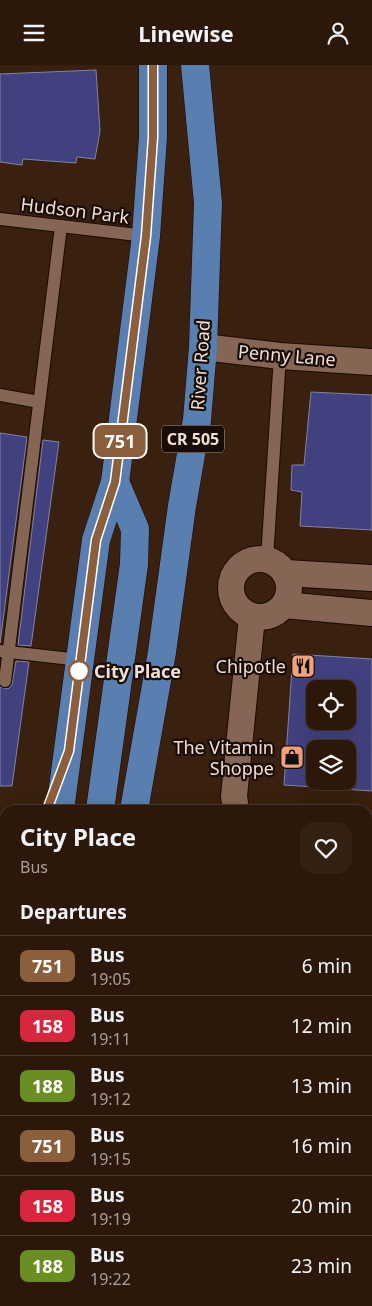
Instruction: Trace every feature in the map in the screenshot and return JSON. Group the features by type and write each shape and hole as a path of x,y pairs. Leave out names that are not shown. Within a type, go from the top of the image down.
{"main road":[{"path":"61,805 96,540 115,482 146,236 153,137 152,65"},
{"name":"River Road","path":"135,805 197,420 203,347 208,203 195,65"},
{"path":"101,805 134,564 134,529 115,482"},
{"path":"49,805 69,751"},
{"path":"143,758 150,805"}],"street":[{"name":"Penny Lane","path":"203,347 280,356 372,361"},
{"path":"276,566 289,583 288,595 284,605 275,613 264,617 252,617 242,612 234,603 230,592 231,581 236,570 244,562 255,558 276,566 372,578"},
{"path":"284,605 372,613"},
{"path":"235,805 234,796 252,617"}],"lane":[{"name":"Hudson Park","path":"0,219 146,236"},
{"path":"5,681 4,651 40,402 61,226"},
{"path":"276,566 280,356"},
{"path":"0,395 40,402"},
{"path":"4,651 80,660"}],"building":[{"path":"96,70 100,131 95,159 77,157 76,163 23,159 22,165 0,162 0,74"},
{"path":"311,392 372,395 372,530 300,526 302,492 291,490 292,465 304,465"},
{"path":"0,433 27,437 0,643"},
{"path":"43,440 59,442 31,646 18,645"},
{"path":"293,654 372,659 372,791 356,790 356,740 306,740 306,786 284,785"},
{"path":"16,661 29,662 12,786 0,786 0,687 8,689 12,685"}],"bus line":[{"name":"751","path":"49,805 69,751 96,540 115,482 146,236 153,137 153,65"}],"place":[{"name":"Chipotle","path":"303,666"},
{"name":"City Place","path":"79,671"},
{"name":"The Vitamin Shoppe","path":"292,757"}]}
